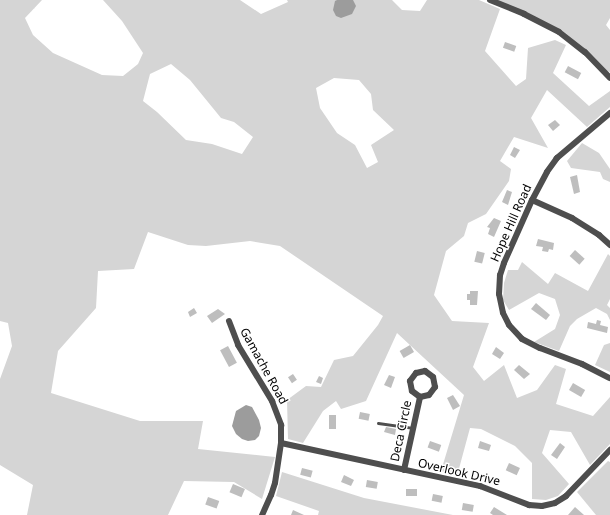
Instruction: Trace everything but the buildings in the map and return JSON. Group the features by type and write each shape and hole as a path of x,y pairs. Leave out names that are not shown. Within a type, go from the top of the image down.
{"street":[{"path":"490,0 536,19 559,32 585,52 610,78"},
{"name":"Hope Hill Road","path":"610,113 557,158 532,200 500,275 498,294 503,313 509,325 517,335 528,342 582,364 610,378"},
{"path":"532,200 572,218 599,235 610,245"},
{"name":"Gamache Road","path":"229,321 238,345 278,412 281,425 281,443 273,489 262,515"},
{"name":"Deca Circle","path":"425,372 433,377 435,387 430,395 420,397 412,391 410,381 416,373 425,372"},
{"name":"Deca Circle","path":"404,470 420,397"},
{"name":"Overlook Drive","path":"281,443 480,486 529,505 542,506 555,503 566,496 610,450"}],"lane":[{"path":"378,423 413,428"}],"shaded area":[{"path":"0,0 42,0 25,18 33,35 53,53 102,75 123,76 138,64 143,53 122,21 103,0 240,0 261,14 288,2 287,0 392,0 402,10 420,11 427,0 479,0 500,9 485,51 516,86 526,79 528,48 555,40 566,45 553,73 589,106 610,91 610,107 587,127 547,90 531,118 548,148 514,137 500,161 511,169 509,181 486,214 468,223 464,236 446,251 434,295 452,321 489,323 473,367 484,381 504,365 517,398 537,390 555,365 566,369 556,404 593,416 610,397 610,444 590,465 571,432 550,430 542,453 569,484 558,496 546,500 532,499 532,463 515,446 481,429 470,428 457,476 441,471 464,395 397,333 366,401 341,409 336,401 323,411 303,443 288,439 287,400 306,386 321,387 334,360 353,356 378,325 383,316 280,246 250,241 206,246 188,245 148,232 134,269 98,271 96,308 58,351 51,393 140,421 203,421 198,449 275,457 262,499 234,482 184,481 168,515 27,515 33,485 0,465 0,379 12,346 8,323 0,321","holes":["171,64 190,80 221,118 234,122 253,137 242,154 212,144 186,140 157,112 143,101 150,74","334,78 359,80 371,94 373,110 394,130 371,145 378,162 367,168 355,145 337,133 320,108 316,88"]},
{"path":"353,0 356,6 352,14 341,18 336,16 333,10 335,1"},
{"path":"490,0 610,0 610,18 606,25 610,30 610,72 603,70 570,40"},
{"path":"582,143 599,153 610,169 610,182 603,179 600,172 571,168 567,161"},
{"path":"608,254 610,256 610,299 607,305 610,308 610,320 607,314 596,308 577,319 570,326 559,351 534,342 555,329 560,315 555,299 539,293 509,310 503,300 504,283 508,270 518,270 522,262 548,284 555,273 588,291"},
{"path":"610,343 610,372 595,365 604,345"},
{"path":"246,405 252,407 259,420 261,428 259,436 255,440 248,441 242,439 236,434 232,426 236,411"},
{"path":"608,461 610,462 610,515 596,515 577,492"},
{"path":"282,472 364,498 453,515 318,515 319,511 276,496"}]}
